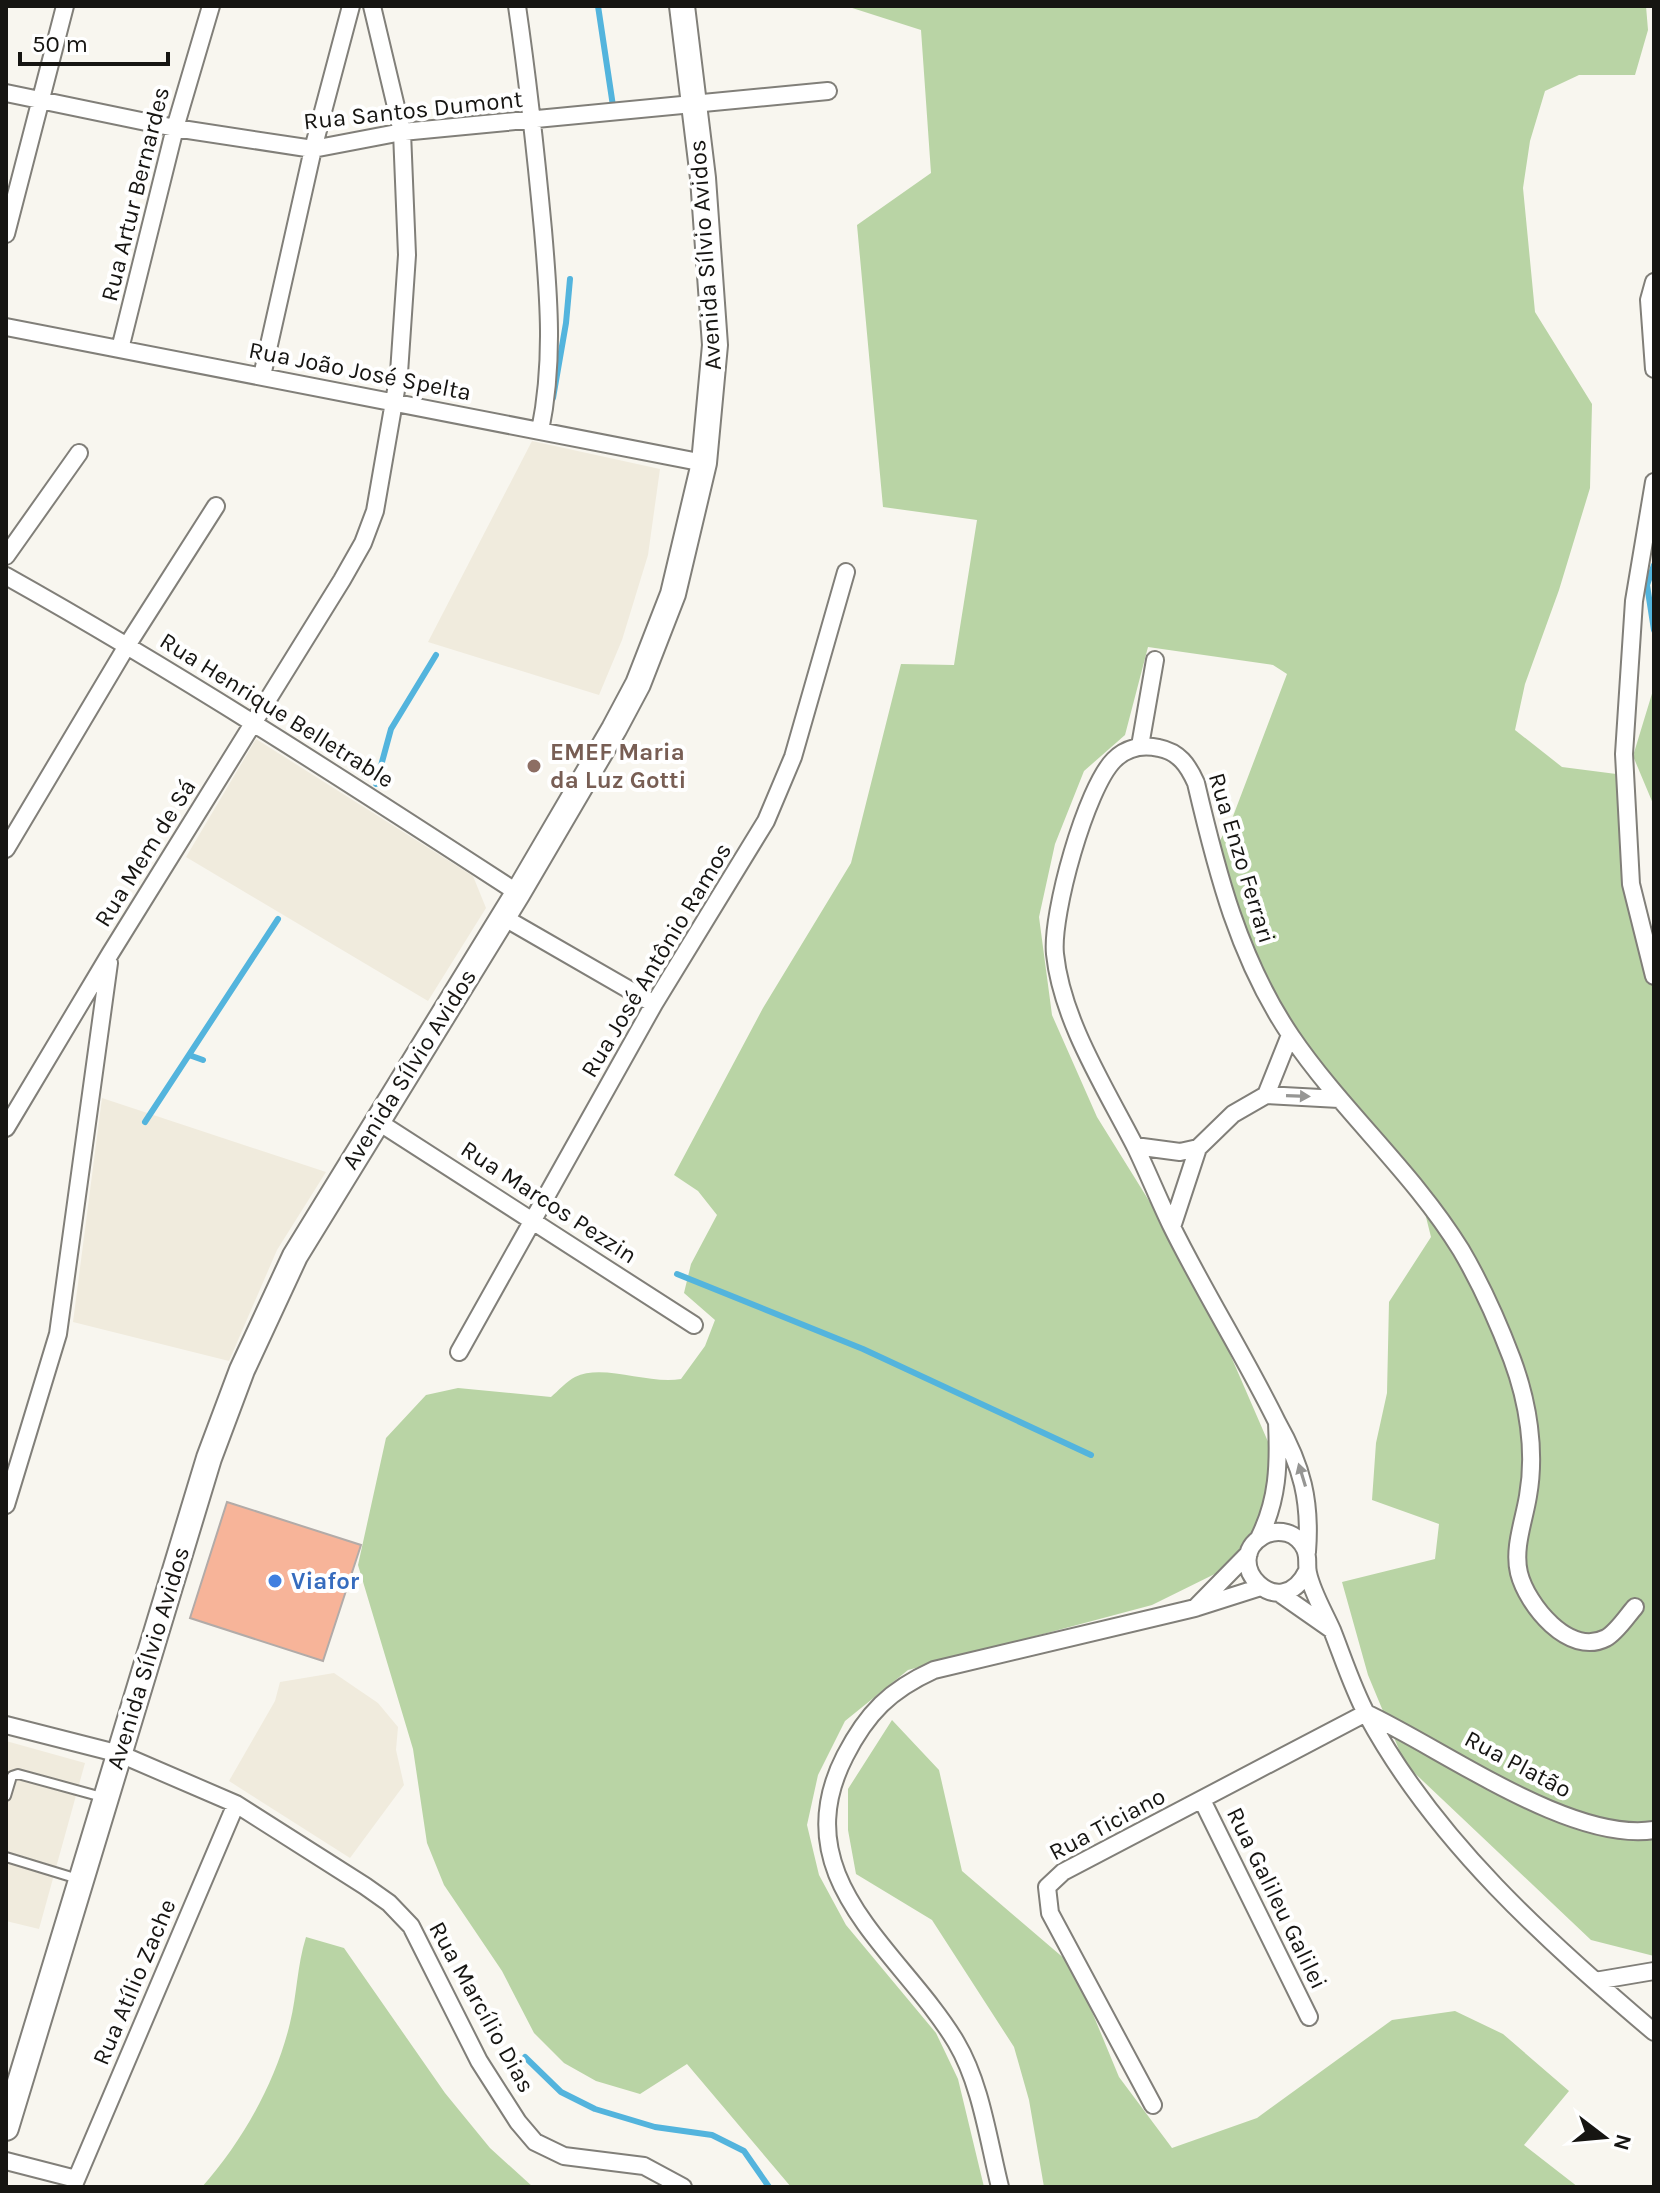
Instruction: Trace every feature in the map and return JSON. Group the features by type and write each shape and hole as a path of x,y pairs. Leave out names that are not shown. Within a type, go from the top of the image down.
{"main road":[{"name":"Avenida Sílvio Avidos","path":"6,2128 209,1458 242,1370 295,1256 518,893 644,670 673,594 704,463 714,381 715,317 682,6"}],"street":[{"path":"6,234 65,6"},
{"name":"Rua Artur Bernardes","path":"120,349 175,128 211,6"},
{"path":"262,376 313,149 351,6"},
{"name":"Rua Mem de Sá","path":"6,1505 58,1334 110,954 363,543 375,511 393,404 407,255 402,132 372,6"},
{"path":"517,6 533,122 551,323 549,390 540,431"},
{"name":"Rua Santos Dumont","path":"6,93 175,128 313,149 402,132 533,122 828,91"},
{"path":"1654,282 1649,300 1654,369"},
{"name":"Rua João José Spelta","path":"6,327 704,463"},
{"path":"6,556 79,453"},
{"path":"1654,482 1634,601 1624,754 1631,884 1654,976"},
{"path":"6,849 128,644 216,506"},
{"name":"Rua José Antônio Ramos","path":"459,1352 536,1220 654,1004 745,857 782,787 846,572"},
{"name":"Rua Henrique Belletrable","path":"6,576 128,644 255,722 518,893"},
{"path":"1155,660 1140,746 1124,752 1112,763 1097,787 1055,921 1055,954 1061,985 1108,1101 1135,1146 1172,1227 1295,1454 1308,1495 1307,1571 1366,1713 1405,1778 1448,1831 1548,1941 1654,2032"},
{"name":"Rua Enzo Ferrari","path":"1140,746 1173,752 1192,774 1230,916 1246,956 1290,1035 1460,1248 1513,1362 1531,1437 1528,1496 1518,1550 1519,1572 1533,1606 1568,1636 1596,1641 1608,1637 1635,1607"},
{"path":"503,917 654,1004"},
{"path":"6,1128 110,954"},
{"path":"1266,1095 1290,1035"},
{"path":"1172,1227 1198,1148 1233,1114 1266,1095 1339,1099"},
{"name":"Rua Marcos Pezzin","path":"377,1121 536,1220 694,1325"},
{"path":"1135,1146 1180,1152 1198,1148"},
{"path":"1195,1608 1249,1553 1259,1538 1274,1501 1279,1468 1277,1422"},
{"path":"1259,1538 1267,1534 1286,1533 1295,1537 1307,1552"},
{"path":"1249,1553 1250,1573 1261,1587 1279,1593 1332,1630"},
{"path":"1279,1593 1297,1586 1307,1571"},
{"path":"1000,2187 965,2058 941,2021 862,1923 834,1869 826,1826 834,1782 871,1711 910,1681 934,1670 1195,1608 1261,1587"},
{"name":"Rua Ticiano","path":"1153,2105 1050,1913 1046,1892 1063,1872 1366,1713"},
{"name":"Rua Platão","path":"1366,1713 1575,1820 1619,1831 1654,1830"},
{"name":"Rua Marcílio Dias","path":"6,1725 120,1754 236,1804 401,1914 419,1940 479,2061 518,2122 535,2142 564,2156 644,2166 683,2187"},
{"name":"Rua Galileu Galilei","path":"1202,1800 1309,2017"},
{"name":"Rua Atílio Zache","path":"6,2161 75,2183 236,1804"},
{"path":"1595,1981 1654,1971"}],"lane":[{"path":"6,1796 12,1776 18,1774 106,1798"},
{"path":"6,1857 82,1880"}],"shaded area":[{"path":"532,441 660,469 648,555 622,640 599,695 428,642"},
{"path":"256,739 473,876 486,908 428,1001 186,857"},
{"path":"102,1098 326,1172 277,1250 229,1361 73,1322"},
{"path":"334,1673 378,1703 398,1727 396,1750 404,1785 350,1858 229,1781 275,1701 280,1682"},
{"path":"6,1741 85,1763 39,1929 6,1921"}],"green space":[{"path":"846,6 1646,6 1648,30 1635,75 1579,75 1545,91 1530,141 1523,188 1535,312 1592,404 1590,488 1559,590 1525,684 1515,730 1562,767 1624,775 1641,900 1654,942 1654,1956 1591,1940 1405,1764 1368,1675 1342,1582 1435,1559 1439,1524 1372,1500 1376,1443 1387,1393 1389,1302 1431,1237 1419,1189 1262,1005 1232,942 1209,860 1232,819 1287,674 1273,665 1148,647 1125,735 1084,771 1055,844 1039,917 1052,1015 1097,1117 1197,1278 1269,1444 1266,1512 1233,1565 1152,1605 908,1670 845,1721 818,1775 807,1825 819,1875 846,1925 936,2033 958,2079 984,2187 791,2187 687,2064 640,2094 596,2081 564,2063 534,2033 502,1971 444,1885 427,1843 413,1749 358,1565 386,1438 426,1395 458,1388 551,1397 575,1377 599,1372 681,1379 705,1346 715,1320 684,1293 691,1264 717,1215 698,1191 674,1175 763,1008 851,863 901,664 954,665 977,520 883,507 857,225 931,173 921,30"},
{"path":"1654,687 1654,806 1633,756"},
{"path":"892,1720 939,1770 962,1871 1073,1966 1119,2077 1172,2148 1257,2118 1392,2020 1455,2011 1503,2034 1569,2091 1524,2145 1578,2187 1044,2187 1029,2100 1014,2047 932,1920 856,1874 848,1830 848,1789"},
{"path":"306,1937 344,1948 445,2093 490,2148 533,2187 202,2187 231,2151 267,2089 290,2023"}],"building":[{"name":"Viafor","path":"227,1502 361,1545 323,1661 190,1618"}],"waterway":[{"path":"598,6 613,106"},
{"path":"553,398 570,279"},
{"path":"1654,565 1647,585 1654,630"},
{"path":"376,784 391,729 436,655"},
{"path":"145,1122 278,919"},
{"path":"189,1055 203,1060"},
{"path":"677,1274 863,1349 1091,1455"},
{"path":"525,2057 561,2092 595,2109 655,2127 712,2135 744,2151 769,2187"}],"place":[{"name":"EMEF Maria da Luz Gotti","path":"534,766"},
{"name":"Viafor","path":"275,1581"}]}
